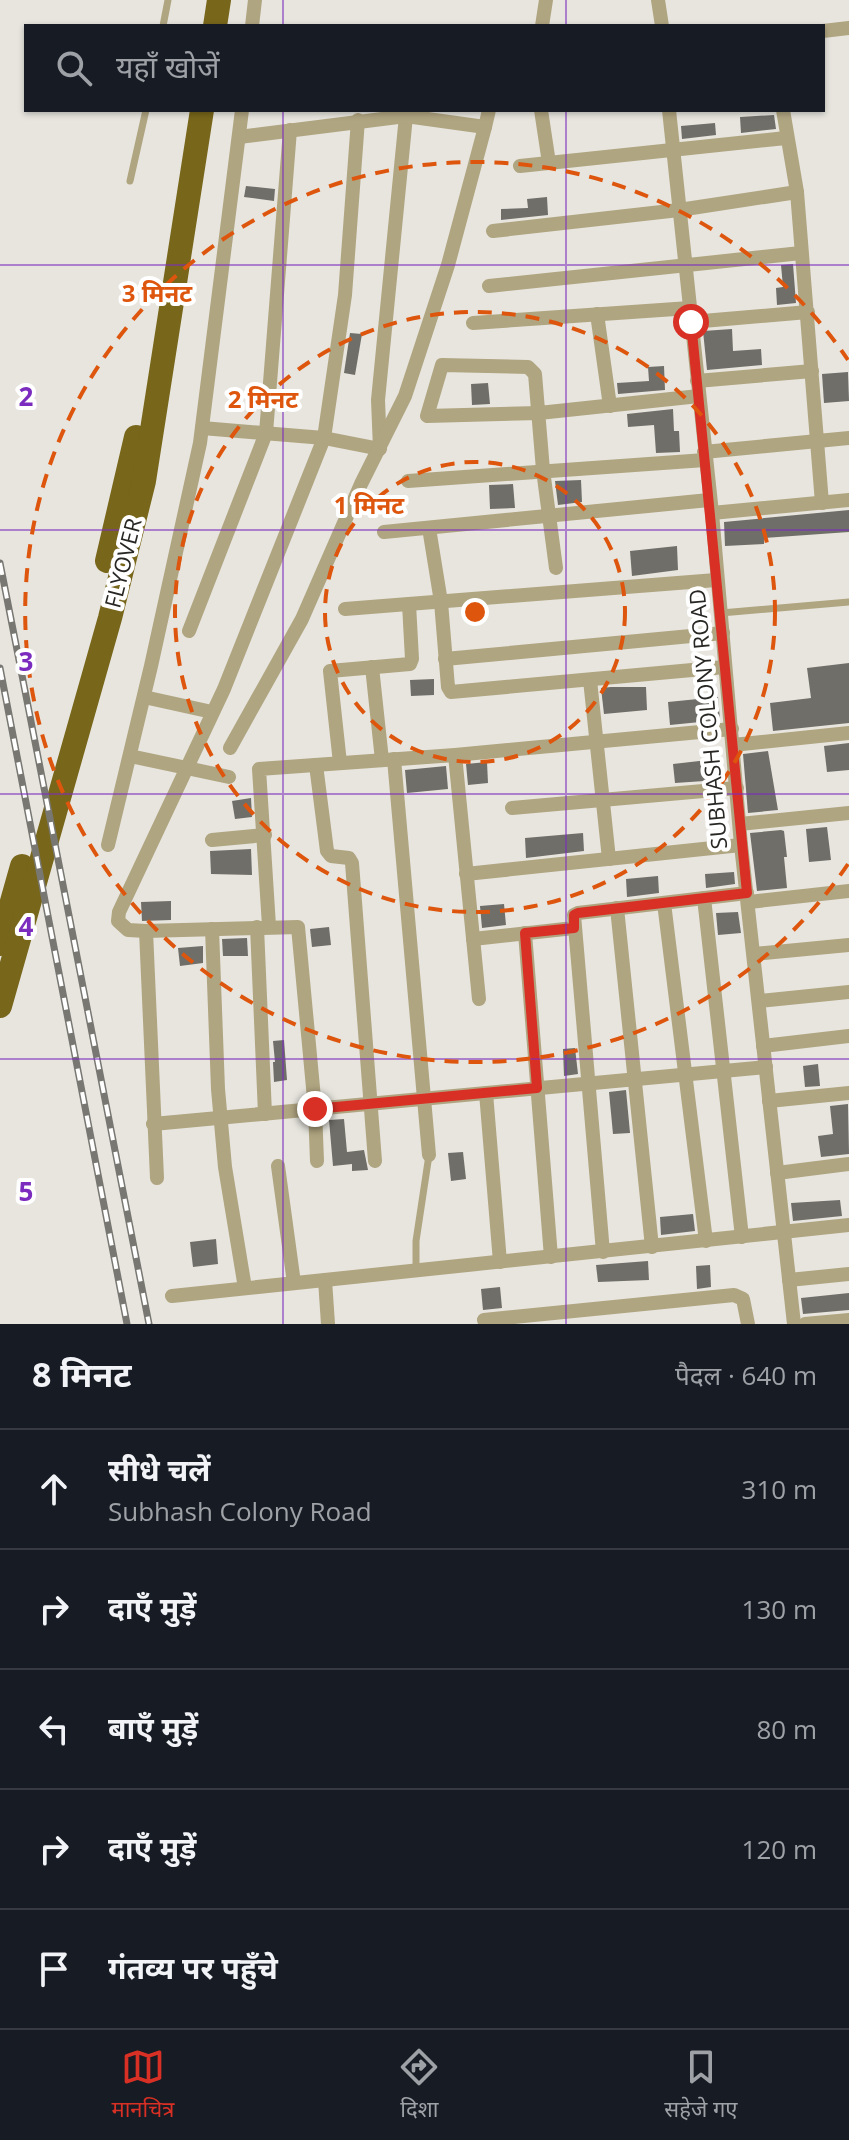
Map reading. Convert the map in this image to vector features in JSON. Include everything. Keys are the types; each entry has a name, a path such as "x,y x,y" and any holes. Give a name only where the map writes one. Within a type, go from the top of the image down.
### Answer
{"highway":[{"path":"203,24 207,0"},
{"path":"215,24 219,0"},
{"name":"FLYOVER","path":"0,944 98,598 142,411 191,112"},
{"name":"FLYOVER","path":"0,1006 110,618 144,481 202,112"}],"street":[{"path":"252,24 255,0"},
{"path":"542,24 546,0"},
{"path":"658,0 662,24"},
{"path":"825,31 849,28"},
{"path":"108,845 144,697 202,428 242,112"},
{"path":"230,748 302,619 361,484 405,396 448,265 489,112"},
{"path":"541,112 549,163"},
{"name":"SUBHASH COLONY ROAD","path":"669,112 723,633 741,845 794,1324"},
{"path":"783,112 797,192 822,503"},
{"path":"239,137 406,116 485,127"},
{"path":"380,449 378,400 406,116"},
{"path":"317,1161 299,929 296,926 263,926 146,931 128,930 118,921 119,912 212,712 324,438 345,295 358,120"},
{"path":"189,631 266,433 290,130"},
{"path":"520,166 786,138"},
{"path":"493,231 679,210 797,192"},
{"path":"489,286 801,253"},
{"path":"473,323 597,314 808,312"},
{"path":"597,314 610,406"},
{"path":"556,568 543,470 539,413 535,374 528,367 442,365 427,416 539,413 610,406 812,371"},
{"path":"202,428 324,438 380,449"},
{"path":"408,481 705,456 849,438"},
{"path":"384,532 551,516 849,500"},
{"path":"429,528 441,602 448,687 455,693 725,667"},
{"path":"345,609 716,580"},
{"path":"340,763 329,675 334,670 407,665 412,662 409,604"},
{"path":"445,659 723,633"},
{"path":"372,667 388,760 429,1155"},
{"path":"590,680 609,859"},
{"path":"144,697 212,712"},
{"path":"265,1114 265,835 259,769 455,755 732,729"},
{"path":"733,745 849,733"},
{"path":"455,755 479,999"},
{"path":"130,756 229,777"},
{"path":"316,765 327,851 331,856 349,858 352,863 368,1104 375,1161"},
{"path":"512,808 737,788"},
{"path":"740,824 849,813"},
{"path":"212,840 265,835"},
{"path":"466,874 741,845"},
{"path":"603,1252 575,914 704,898 849,891"},
{"path":"704,898 742,1237"},
{"path":"664,903 706,1241"},
{"path":"617,908 652,1247"},
{"path":"473,939 574,928"},
{"path":"212,929 225,1167 245,1288"},
{"path":"146,931 157,1178"},
{"path":"525,933 551,1257"},
{"path":"754,954 849,945"},
{"path":"759,1001 849,992"},
{"path":"763,1046 849,1036"},
{"path":"153,1124 766,1067"},
{"path":"486,1093 500,1262"},
{"path":"769,1101 849,1093"},
{"path":"777,1173 849,1164"},
{"path":"278,1166 294,1283"},
{"path":"172,1296 849,1225"},
{"path":"789,1280 849,1274"},
{"path":"325,1280 328,1324"},
{"path":"484,1320 739,1295 743,1299 748,1324"},
{"path":"634,1307 636,1324"},
{"path":"805,1324 849,1320"}],"lane":[{"path":"163,24 168,0"},
{"path":"130,181 146,112"},
{"path":"721,613 849,602"},
{"path":"416,1271 416,1241 429,1155"}],"building":[{"path":"774,115 776,129 741,133 740,117"},
{"path":"715,123 716,135 682,139 681,126"},
{"path":"246,186 275,189 274,201 244,197"},
{"path":"547,197 548,215 501,220 501,209 528,208 527,199"},
{"path":"793,264 796,303 777,305 776,288 783,287 781,265"},
{"path":"732,329 733,351 761,349 762,365 707,370 703,331"},
{"path":"350,333 362,334 355,375 344,373"},
{"path":"664,366 665,390 618,394 617,383 649,381 648,367"},
{"path":"848,372 849,401 824,403 822,374"},
{"path":"488,383 490,404 472,405 471,384"},
{"path":"673,409 674,431 679,431 680,452 656,453 654,425 628,427 627,414"},
{"path":"581,480 582,502 558,505 555,481"},
{"path":"513,484 515,508 490,509 489,485"},
{"path":"849,510 849,532 764,538 764,544 725,546 724,522"},
{"path":"677,546 678,570 632,576 630,551"},
{"path":"849,663 849,723 773,731 770,703 811,698 807,668"},
{"path":"434,679 434,695 411,696 410,680"},
{"path":"646,687 647,710 604,714 601,688"},
{"path":"718,697 720,720 670,725 668,702"},
{"path":"849,743 849,770 827,772 824,746"},
{"path":"768,751 778,810 748,813 743,754"},
{"path":"717,759 719,780 675,783 673,764"},
{"path":"487,762 488,783 468,785 466,764"},
{"path":"446,766 448,789 407,793 405,770"},
{"path":"251,798 252,817 235,819 232,801"},
{"path":"827,827 831,860 809,862 806,829"},
{"path":"784,831 787,857 784,857 787,888 757,891 750,833"},
{"path":"583,833 584,851 526,858 525,838"},
{"path":"251,849 252,875 211,874 210,851"},
{"path":"734,872 735,884 706,888 705,874"},
{"path":"658,876 659,893 627,897 626,879"},
{"path":"171,901 171,920 142,921 141,902"},
{"path":"504,904 506,925 482,928 480,906"},
{"path":"738,912 741,933 718,935 716,913"},
{"path":"329,927 331,945 312,947 310,929"},
{"path":"247,938 248,956 223,956 222,939"},
{"path":"203,946 203,963 180,966 178,948"},
{"path":"284,1040 287,1080 274,1082 273,1041"},
{"path":"575,1048 578,1074 564,1076 563,1049"},
{"path":"818,1064 820,1086 805,1087 803,1066"},
{"path":"626,1090 630,1133 613,1134 609,1092"},
{"path":"848,1104 849,1154 821,1157 818,1136 833,1134 830,1106"},
{"path":"344,1119 347,1152 364,1150 368,1170 352,1171 352,1164 333,1166 329,1120"},
{"path":"463,1152 466,1179 451,1181 448,1153"},
{"path":"840,1200 842,1216 793,1221 791,1203"},
{"path":"693,1214 695,1231 661,1235 660,1217"},
{"path":"216,1239 218,1264 193,1267 190,1242"},
{"path":"648,1261 649,1280 598,1282 596,1265"},
{"path":"710,1265 711,1287 697,1289 696,1266"},
{"path":"500,1287 502,1308 483,1310 481,1289"},
{"path":"849,1293 849,1310 803,1314 801,1298"}],"railway":[{"path":"0,563 149,1324"},
{"path":"0,668 127,1324"}],"route":[{"path":"315,1109 537,1088 525,933 574,928 573,918 578,913 747,893 691,322"}]}
